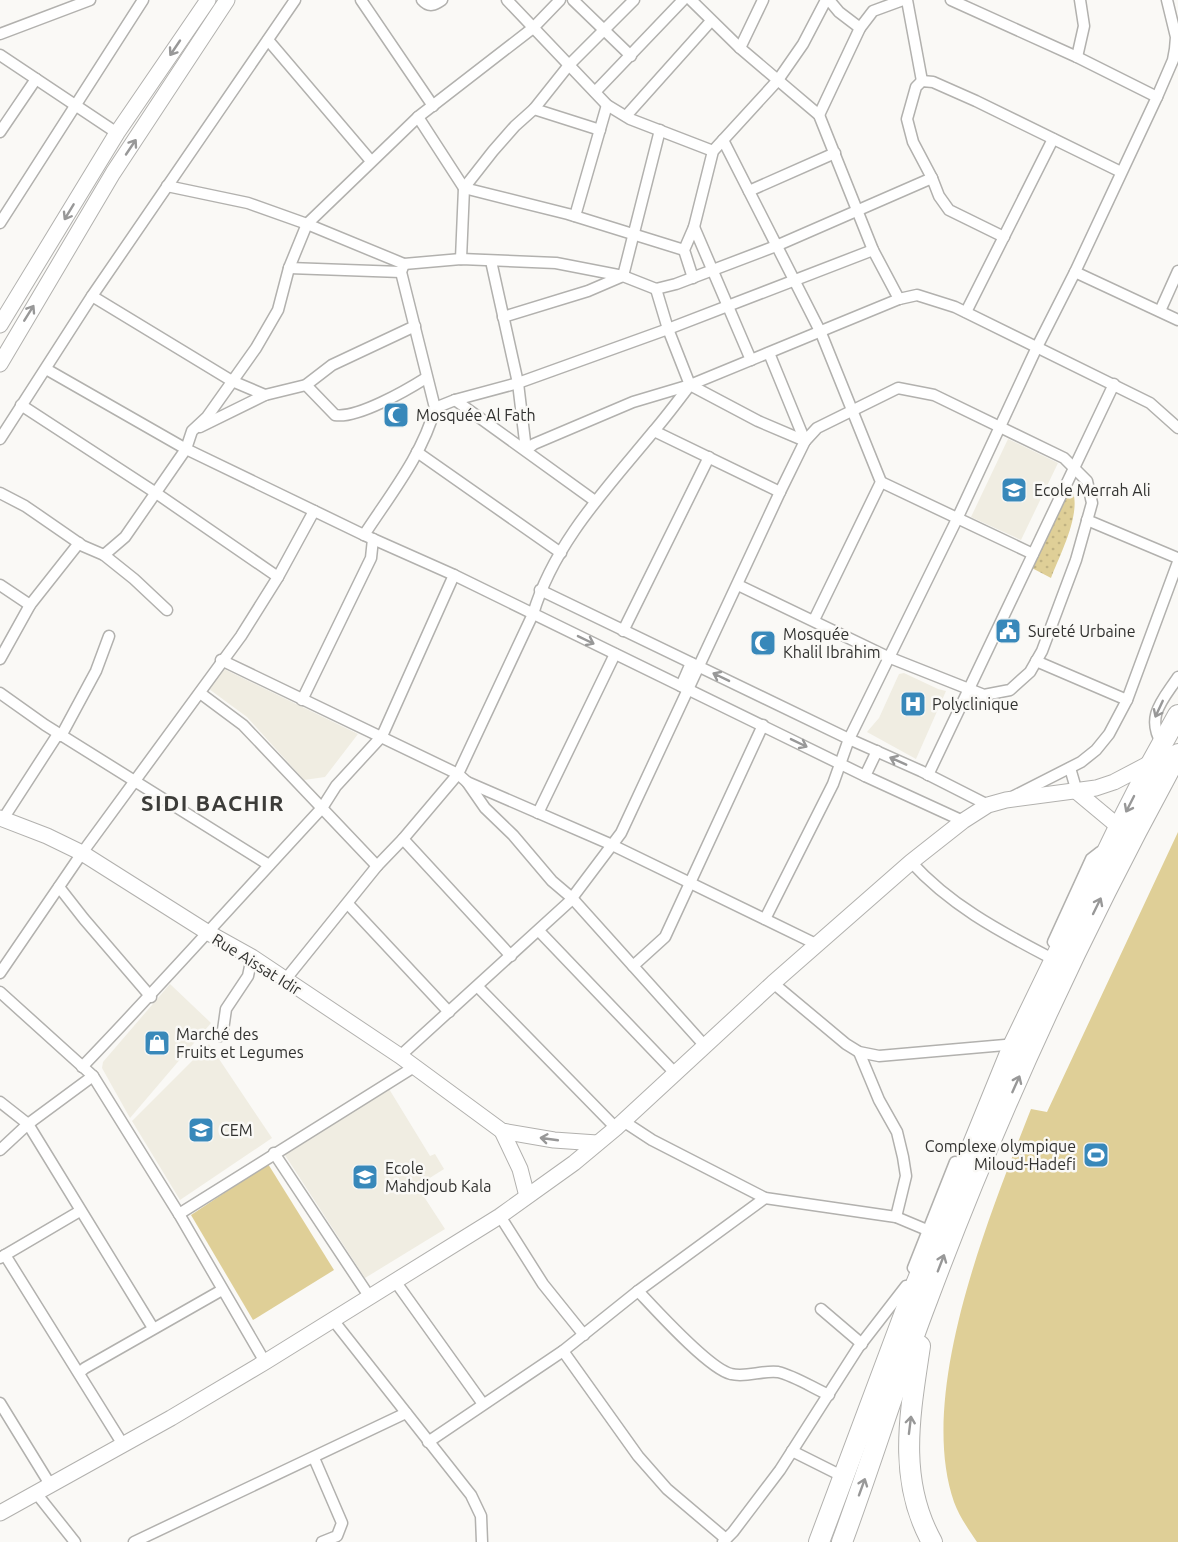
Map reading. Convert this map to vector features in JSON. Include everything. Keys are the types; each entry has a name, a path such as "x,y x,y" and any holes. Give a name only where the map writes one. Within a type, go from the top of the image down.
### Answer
{"highway":[{"path":"842,1542 927,1300 983,1157 1170,749 1178,715"},
{"path":"819,1542 910,1299 976,1132 1023,1024 1152,762 1170,749"},
{"path":"927,1300 908,1441 914,1498 932,1542"}],"street":[{"path":"0,34 90,0"},
{"path":"0,223 143,0"},
{"path":"0,325 4,307 117,132 208,0"},
{"path":"0,364 113,173 227,0"},
{"path":"0,439 92,296 295,0"},
{"path":"361,0 433,106"},
{"path":"422,0 435,5 442,0"},
{"path":"507,0 607,105 626,116 712,151"},
{"path":"104,555 125,537 186,449 192,431 207,417 256,348 278,310 289,268 307,224 418,117 533,28 560,0"},
{"path":"573,0 631,57"},
{"path":"464,188 515,126 534,109 569,65 634,0"},
{"path":"595,92 631,57 683,0"},
{"path":"690,0 740,48 819,115 873,250 899,299"},
{"path":"740,48 763,0"},
{"path":"693,278 684,250 694,227 712,151 778,80 803,44 828,0 860,28"},
{"path":"819,115 872,5 905,0 922,81"},
{"path":"951,0 1077,57 1157,97"},
{"path":"1077,57 1084,26 1080,0"},
{"path":"765,919 833,784 849,739 957,519 1157,97 1173,74 1176,37 1167,0"},
{"path":"626,116 711,21"},
{"path":"268,40 371,161"},
{"path":"0,55 117,132"},
{"path":"0,132 36,79"},
{"path":"922,81 933,82 949,89 1121,172"},
{"path":"922,81 916,87 908,119 913,142 939,196 949,210 1004,237"},
{"path":"575,216 607,105"},
{"path":"534,109 600,130"},
{"path":"418,117 464,188 461,259"},
{"path":"622,276 660,130"},
{"path":"966,312 1053,139"},
{"path":"723,140 821,333 881,482 1033,554"},
{"path":"748,191 835,153"},
{"path":"289,268 403,268 461,259 556,263 622,276 656,290 776,246 932,178"},
{"path":"167,186 248,203 307,224 403,268"},
{"path":"464,188 575,216 684,250"},
{"path":"694,227 751,360"},
{"path":"435,408 455,400 518,383 668,329 873,250"},
{"path":"491,261 518,383 526,450"},
{"path":"302,700 371,558 368,537 430,429 435,408 426,378 403,268"},
{"path":"1160,311 1178,271"},
{"path":"1075,272 1178,320"},
{"path":"503,317 588,291 622,276"},
{"path":"656,290 668,329 690,385 744,414 805,441"},
{"path":"526,450 534,444 633,402 690,385 899,299 917,295 955,307 1114,384 1150,403 1178,428"},
{"path":"92,296 232,381 265,396"},
{"path":"192,431 265,396 306,385 332,364 415,326"},
{"path":"769,353 805,441"},
{"path":"46,369 186,449 314,512 454,575 865,776 963,821"},
{"path":"306,385 335,414 342,416 356,414 405,391 426,378"},
{"path":"928,775 1114,384"},
{"path":"285,980 377,866 403,840 458,774 533,614 540,590 561,553 595,501 690,385"},
{"path":"400,1056 478,987 572,898 621,833 695,665 738,585 805,441 817,428 898,388 934,395 1064,458 1087,481 1091,493 1092,503 1076,560 1042,651 1030,672 1010,690 984,695 888,657 738,585"},
{"path":"455,400 595,501"},
{"path":"21,405 156,493 278,577"},
{"path":"654,431 780,492"},
{"path":"417,452 561,553"},
{"path":"623,631 709,457"},
{"path":"814,620 881,482"},
{"path":"0,493 25,506 92,551 104,555 167,610"},
{"path":"0,973 82,853 200,693 221,660 241,636 278,577 314,512"},
{"path":"1006,800 1070,768 1096,750 1109,734 1127,700 1177,560 1087,520"},
{"path":"0,659 3,646 30,605 79,543"},
{"path":"82,1067 151,997 207,932 322,808 336,786 382,736 454,575"},
{"path":"0,585 30,605"},
{"path":"540,590 988,805"},
{"path":"2,819 60,735 96,671 109,636"},
{"path":"538,813 615,654"},
{"path":"221,660 458,774 467,782 485,808 513,835 552,881 572,898 705,1046"},
{"path":"1036,662 1127,700"},
{"path":"1170,749 1155,733 1154,722 1156,712 1178,677"},
{"path":"0,693 60,735 269,866"},
{"path":"200,693 243,725 377,866"},
{"path":"633,966 665,937 763,725"},
{"path":"865,776 877,751"},
{"path":"0,1513 51,1486 122,1443 171,1418 265,1362 500,1216 574,1163 773,983 911,862 963,821 988,805 1039,794 1077,792 1114,782 1152,762"},
{"path":"1070,768 1077,792 1119,827"},
{"path":"467,782 612,845 818,945"},
{"name":"Rue Aissat Idir","path":"2,819 47,836 82,853 207,932 252,957 400,1056 502,1131"},
{"path":"403,840 511,956"},
{"path":"809,1542 927,1230 1005,1045 1091,859 1100,852 1107,853"},
{"path":"911,862 929,882 960,905 997,929 1047,956"},
{"path":"59,887 151,997"},
{"path":"348,904 449,1012"},
{"path":"539,930 674,1072"},
{"path":"220,1036 226,1009 248,976 252,957"},
{"path":"773,983 846,1044 859,1052 879,1056 1005,1045"},
{"path":"478,987 619,1124 765,1198 896,1217 927,1230"},
{"path":"0,992 93,1076 179,1214 265,1362"},
{"path":"859,1052 875,1090 897,1132 903,1156 906,1176 896,1217"},
{"path":"179,1214 414,1067"},
{"path":"0,1150 28,1124 93,1076"},
{"path":"0,1102 28,1124 153,1328"},
{"path":"502,1131 554,1140 597,1143"},
{"path":"502,1131 520,1169 526,1196"},
{"path":"274,1153 369,1296"},
{"path":"429,1442 563,1351 638,1291 765,1198"},
{"path":"80,1211 3,1256 122,1443"},
{"path":"500,1216 543,1284 584,1335"},
{"path":"395,1281 483,1404"},
{"path":"563,1351 638,1456 724,1541 773,1479 862,1344 906,1286"},
{"path":"79,1373 222,1290"},
{"path":"638,1291 690,1344 723,1371 740,1375 752,1372 776,1372 829,1395"},
{"path":"821,1309 862,1344"},
{"path":"333,1320 471,1495 481,1516 482,1542"},
{"path":"0,1405 51,1486"},
{"path":"134,1542 406,1413"},
{"path":"792,1451 836,1473"},
{"path":"314,1458 342,1523 337,1536 322,1542"},
{"path":"36,1493 75,1542"}],"shaded area":[{"name":"Ecole Merrah Ali","path":"1008,439 1058,463 1021,540 971,517"},
{"path":"1069,484 1075,505 1073,517 1051,578 1030,567"},
{"path":"215,668 224,669 358,734 325,777 304,780 247,717 209,689 205,683"},
{"name":"Polyclinique","path":"904,673 946,691 916,759 867,732 879,718 899,674"},
{"name":"Complexe olympique Miloud-Hadefi","path":"1178,832 1178,1542 977,1542 961,1518 954,1502 945,1458 944,1409 951,1357 963,1304 996,1199 1031,1109 1047,1112"},
{"name":"Marché des Fruits et Legumes","path":"170,984 211,1023 130,1118 102,1068 103,1062"},
{"name":"CEM","path":"209,1044 272,1138 180,1200 132,1121"},
{"name":"Ecole Mahdjoub Kala","path":"386,1084 430,1156 435,1154 444,1169 417,1186 445,1229 365,1278 281,1149"},
{"path":"268,1164 334,1270 253,1320 191,1215"}],"place":[{"name":"Mosquée Al Fath","path":"396,415"},
{"name":"Ecole Merrah Ali","path":"1014,490"},
{"name":"Sureté Urbaine","path":"1008,631"},
{"name":"Mosquée Khalil Ibrahim","path":"763,643"},
{"name":"Polyclinique","path":"913,704"},
{"name":"Marché des Fruits et Legumes","path":"157,1043"},
{"name":"CEM","path":"201,1130"},
{"name":"Complexe olympique Miloud-Hadefi","path":"1096,1155"},
{"name":"Ecole Mahdjoub Kala","path":"365,1177"}],"district":[{"name":"SIDI BACHIR","path":"213,803"}]}
